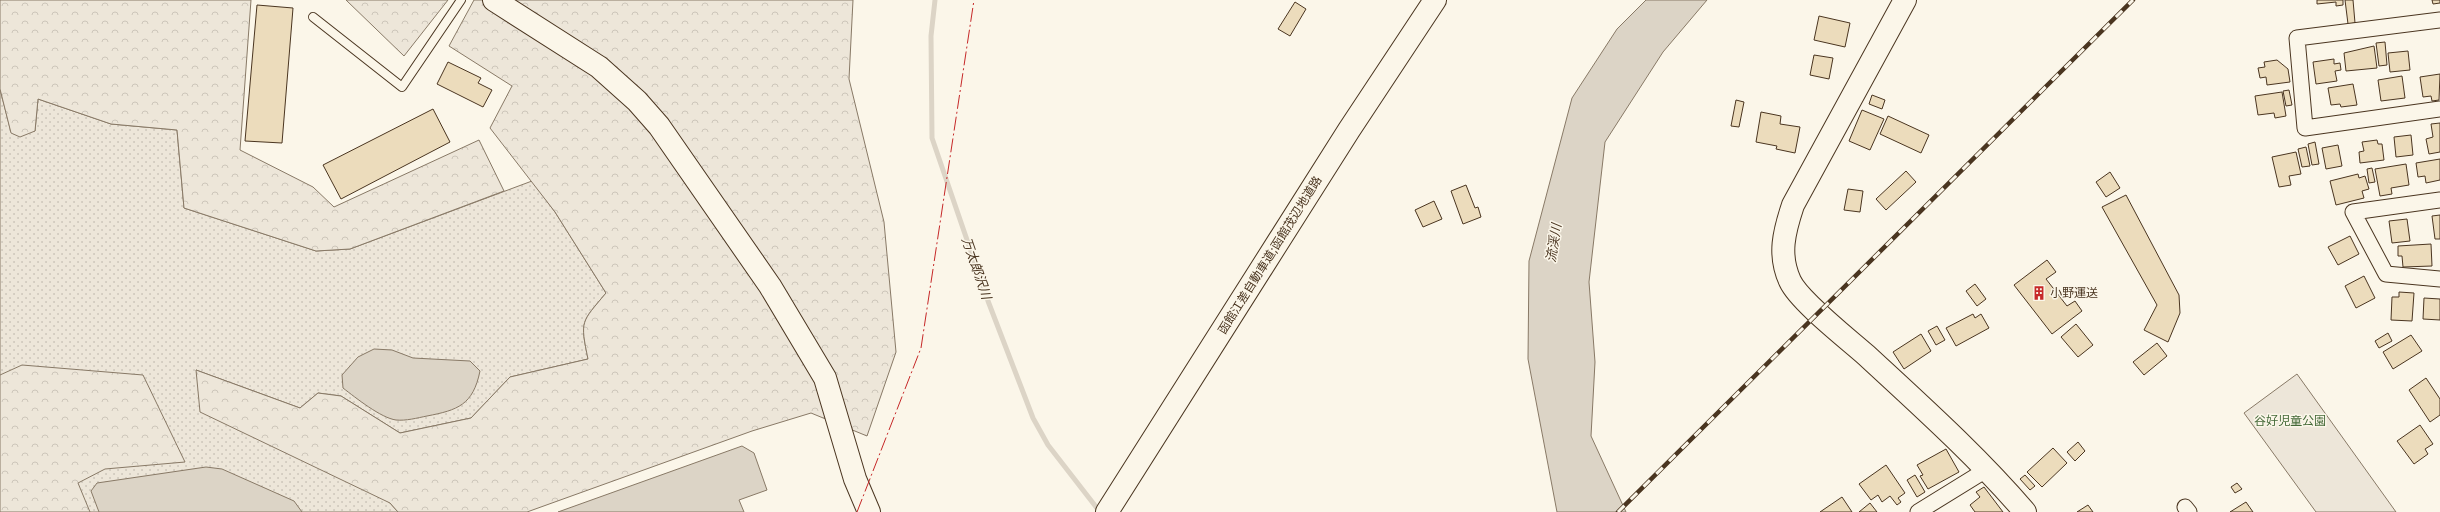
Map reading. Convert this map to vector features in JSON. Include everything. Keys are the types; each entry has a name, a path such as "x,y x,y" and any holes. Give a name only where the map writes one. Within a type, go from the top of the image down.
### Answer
{"main road":[{"path":"494,0 599,67 637,101 659,126 770,286 825,378 855,479 869,512"},
{"name":"函館江差自動車道;函館茂辺地道路","path":"1108,512 1349,130 1435,0"},
{"path":"1905,0 1793,206 1783,236 1782,253 1791,283 1801,295 1986,470 2025,512"}],"street":[{"path":"2440,20 2297,38 2304,128 2440,109"},
{"path":"2440,200 2354,212 2386,274 2440,279"},
{"path":"1918,512 1986,470"}],"lane":[{"path":"313,17 402,87 462,0"}],"green space":[{"path":"0,0 251,0 240,150 313,187 334,207 479,140 504,191 350,249 316,251 184,208 177,130 111,124 38,99 35,131 20,137 11,133 0,89"},
{"path":"346,0 448,0 404,56"},
{"path":"474,0 853,0 849,79 884,222 896,352 867,436 811,413 752,431 527,512 398,512 390,503 200,412 196,370 300,408 318,393 341,396 400,433 471,418 510,377 588,359 584,336 585,323 587,317 606,293 555,212 490,128 512,86 449,46"},
{"path":"0,89 11,132 35,131 38,99 111,124 177,130 184,208 316,251 350,249 532,181 555,212 606,293 587,317 585,323 584,336 588,359 510,377 471,418 400,433 341,396 318,393 300,408 196,370 390,503 398,512 0,512"},
{"path":"22,365 143,375 185,462 105,469 78,483 90,512 0,512 0,375"},
{"name":"谷好児童公園","path":"2297,374 2396,512 2316,512 2244,413"}],"water":[{"name":"流渓川","path":"1646,0 1707,0 1663,52 1605,142 1589,282 1595,362 1591,436 1626,512 1557,512 1528,359 1529,261 1572,98 1617,29"},
{"path":"374,349 392,350 413,358 470,361 480,371 473,392 468,399 456,408 438,414 412,419 396,420 383,416 343,388 342,375 358,357"},
{"path":"742,446 754,453 767,490 739,500 744,512 558,512"},
{"path":"206,467 222,469 294,501 302,512 99,512 91,491 97,483"}],"building":[{"path":"2317,0 2343,0 2343,5 2336,6 2336,2 2317,4"},
{"path":"2345,0 2353,0 2355,23 2348,24"},
{"path":"2432,0 2440,0 2440,3 2433,4"},
{"path":"1295,2 1306,9 1290,36 1278,29"},
{"path":"257,5 293,8 282,143 245,141"},
{"path":"1819,16 1850,23 1845,47 1814,40"},
{"path":"2385,42 2387,65 2379,66 2376,43"},
{"path":"2374,46 2377,68 2346,71 2344,53"},
{"path":"2408,51 2410,70 2390,72 2388,53"},
{"path":"1814,55 1833,58 1829,79 1810,75"},
{"path":"2334,59 2334,64 2340,63 2341,70 2335,71 2337,81 2316,84 2313,62"},
{"path":"2277,60 2288,69 2290,82 2267,85 2266,77 2260,78 2258,68 2265,67 2264,62"},
{"path":"448,62 481,78 478,83 492,90 483,107 437,84"},
{"path":"2440,74 2439,100 2432,101 2431,96 2423,97 2420,77"},
{"path":"2402,76 2405,98 2381,101 2378,80"},
{"path":"2353,84 2357,105 2341,107 2340,104 2331,105 2328,88"},
{"path":"2289,90 2292,105 2286,106 2283,91"},
{"path":"2282,92 2286,116 2275,118 2274,113 2258,115 2255,96"},
{"path":"1872,95 1885,100 1882,109 1869,104"},
{"path":"1736,100 1744,102 1739,127 1731,126"},
{"path":"433,109 450,142 341,199 323,165"},
{"path":"1862,110 1884,119 1870,150 1849,141"},
{"path":"1761,112 1781,116 1780,124 1800,127 1795,153 1776,149 1777,146 1756,142"},
{"path":"1888,116 1929,135 1921,153 1880,134"},
{"path":"2440,123 2440,152 2429,154 2426,139 2433,137 2431,124"},
{"path":"2411,135 2413,155 2396,157 2394,137"},
{"path":"2377,140 2378,144 2382,144 2384,160 2360,163 2359,152 2364,151 2362,142"},
{"path":"2315,142 2319,164 2312,165 2308,144"},
{"path":"2338,145 2342,166 2326,169 2322,148"},
{"path":"2306,147 2310,166 2302,167 2298,149"},
{"path":"2296,152 2301,174 2289,176 2291,185 2279,187 2272,157"},
{"path":"2440,159 2440,180 2426,183 2425,176 2418,177 2416,163"},
{"path":"2406,164 2409,185 2391,188 2392,194 2380,196 2375,169"},
{"path":"2372,168 2375,182 2369,183 2367,169"},
{"path":"1906,171 1916,182 1886,210 1876,199"},
{"path":"2110,172 2120,188 2106,197 2096,182"},
{"path":"2358,174 2359,178 2365,176 2369,189 2362,191 2364,198 2336,205 2330,181"},
{"path":"1466,185 1475,208 1478,207 1481,217 1463,224 1451,191"},
{"path":"1848,189 1863,191 1860,212 1844,210"},
{"path":"2126,195 2179,295 2180,313 2168,342 2144,330 2157,305 2102,207"},
{"path":"1434,201 1442,219 1423,227 1415,210"},
{"path":"2440,215 2440,239 2435,239 2432,216"},
{"path":"2407,219 2410,241 2392,243 2389,221"},
{"path":"2350,236 2359,254 2338,265 2328,247"},
{"path":"2431,244 2432,266 2403,267 2402,256 2398,256 2398,246"},
{"name":"小野運送","path":"2047,260 2056,272 2046,279 2067,306 2075,301 2082,311 2052,334 2014,285"},
{"path":"2364,276 2375,298 2356,308 2345,286"},
{"path":"1975,284 1986,299 1977,306 1966,291"},
{"path":"2399,292 2414,293 2412,321 2391,320 2392,297 2399,297"},
{"path":"2424,298 2440,299 2440,320 2423,319"},
{"path":"1973,314 1975,318 1981,314 1989,328 1956,346 1946,328"},
{"path":"2076,324 2093,345 2078,357 2061,337"},
{"path":"1937,326 1945,340 1936,345 1928,331"},
{"path":"2388,333 2392,341 2379,348 2375,341"},
{"path":"1921,334 1931,351 1904,369 1893,352"},
{"path":"2411,335 2422,351 2393,369 2383,352"},
{"path":"2157,343 2167,356 2144,375 2133,362"},
{"path":"2426,378 2440,399 2440,415 2430,422 2409,390"},
{"path":"2420,425 2433,444 2425,449 2428,454 2414,464 2397,441"},
{"path":"2078,442 2085,451 2075,461 2067,452"},
{"path":"2053,448 2067,463 2042,487 2027,472"},
{"path":"1946,449 1959,472 1928,489 1920,476 1923,475 1917,465"},
{"path":"1886,465 1905,493 1898,498 1901,502 1897,505 1890,496 1882,502 1878,495 1871,500 1859,484"},
{"path":"1915,475 1925,492 1917,497 1907,480"},
{"path":"2025,475 2035,486 2030,490 2020,479"},
{"path":"2237,483 2242,489 2235,493 2231,487"},
{"path":"1984,487 2003,512 1975,512 1970,505 1980,497 1976,492"},
{"path":"1842,497 1852,512 1820,512"},
{"path":"2246,502 2253,512 2230,512"},
{"path":"1870,503 1877,512 1859,512"},
{"path":"2088,505 2093,512 2077,512"}],"waterway":[{"name":"万太郎沢川","path":"935,0 931,36 932,138 988,301 1033,418 1048,445 1100,512"}],"railway":[{"path":"1618,512 2133,0"}],"power":[{"path":"857,512 921,348 974,0"}],"place":[{"name":"小野運送","path":"2039,293"}]}
